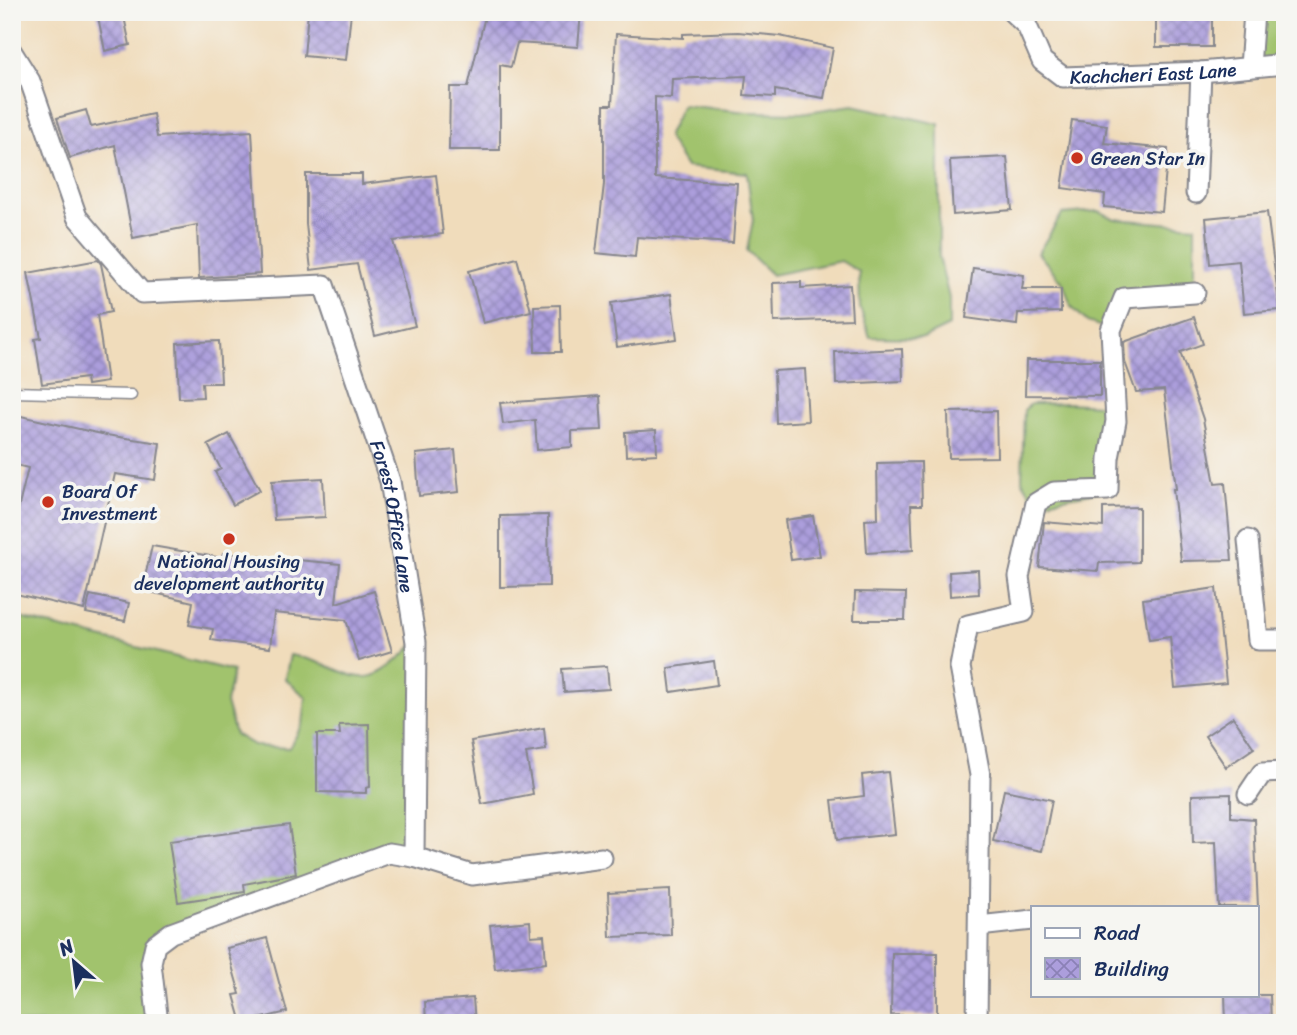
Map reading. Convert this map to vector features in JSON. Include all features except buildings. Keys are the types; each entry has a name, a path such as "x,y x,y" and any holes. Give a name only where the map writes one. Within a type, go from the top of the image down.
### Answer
{"street":[{"name":"Kachcheri East Lane","path":"1012,12 1027,26 1042,61 1063,77 1201,72 1285,64"},
{"path":"1250,66 1254,12"},
{"name":"Forest Office Lane","path":"12,52 30,81 76,217 142,293 324,285 390,481 416,642 414,857"},
{"path":"1196,193 1201,72"},
{"path":"977,1023 979,775 960,667 968,625 1024,612 1019,577 1036,503 1055,492 1108,489 1109,457 1116,421 1111,330 1124,298 1195,293"},
{"path":"1248,540 1258,640 1285,640"},
{"path":"1248,794 1262,774 1285,772"},
{"path":"158,1023 151,963 155,945 171,933 389,853 414,857 472,875 602,858"},
{"path":"979,926 1031,920"}],"lane":[{"path":"12,393 131,395"}],"green space":[{"path":"1254,12 1285,12 1285,64 1250,67"},
{"path":"682,105 747,112 801,113 853,105 939,124 939,257 949,298 949,326 924,338 870,337 860,308 859,272 841,261 772,275 747,251 753,220 747,173 686,167 667,137"},
{"path":"1099,211 1115,219 1195,226 1195,293 1124,298 1111,330 1087,322 1071,306 1063,283 1038,253 1062,214"},
{"path":"1031,404 1115,406 1108,490 1036,503 1022,480 1024,410"},
{"path":"12,616 233,671 226,703 235,734 255,746 289,748 303,724 306,697 285,679 290,655 355,676 368,677 397,661 416,642 414,857 389,853 155,945 158,1023 12,1023"}],"place":[{"name":"Green Star In","path":"1077,158"},
{"name":"Board Of Investment","path":"48,502"},
{"name":"National Housing development authority","path":"229,539"}]}
